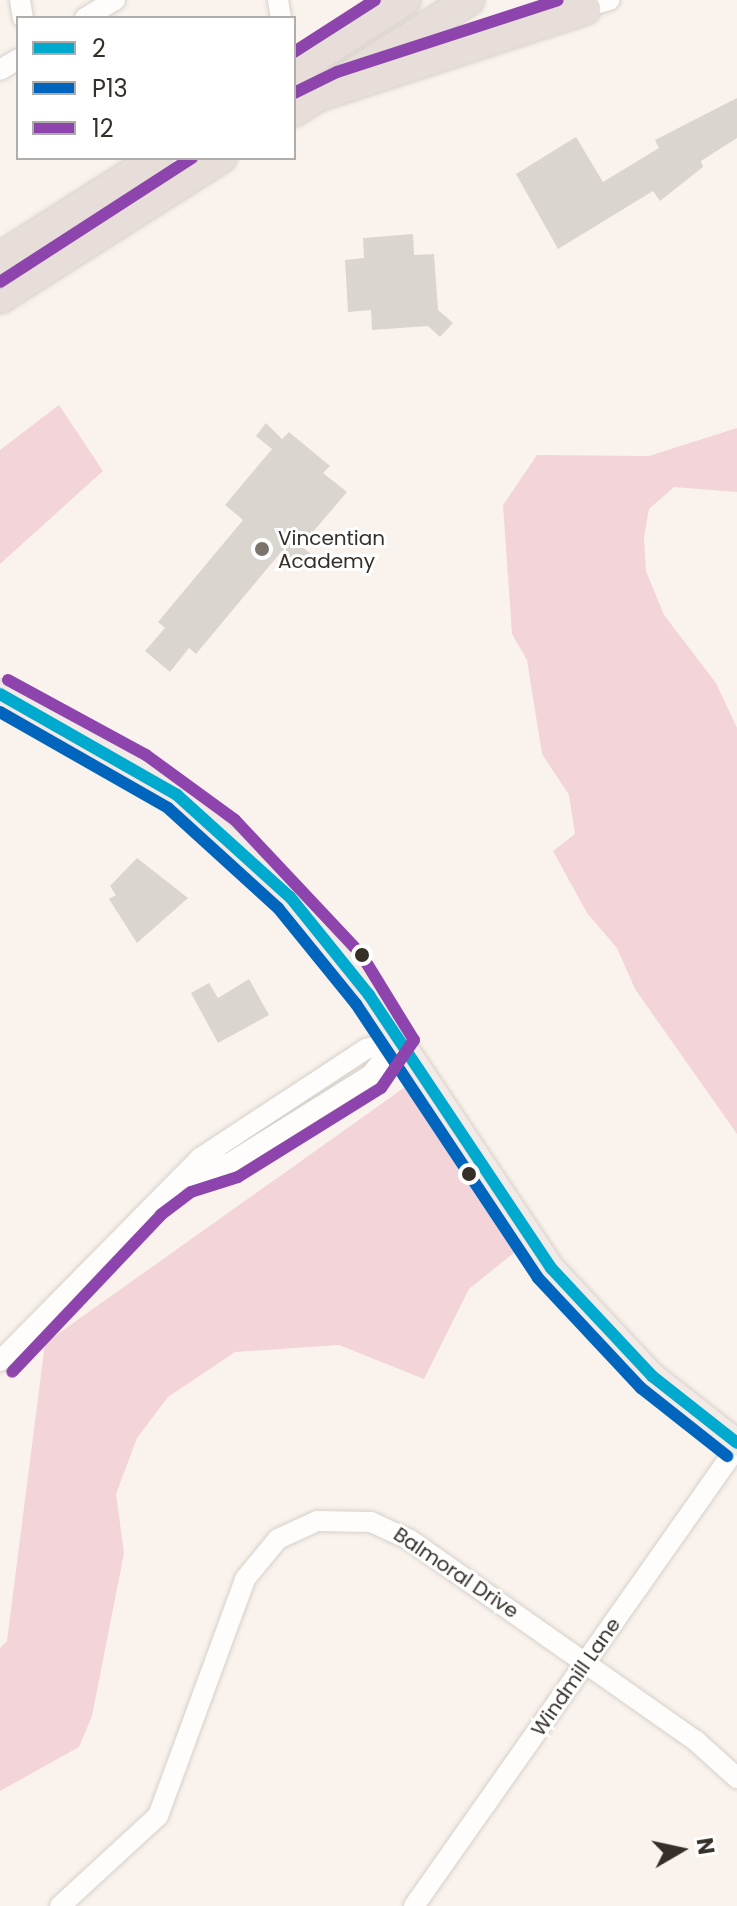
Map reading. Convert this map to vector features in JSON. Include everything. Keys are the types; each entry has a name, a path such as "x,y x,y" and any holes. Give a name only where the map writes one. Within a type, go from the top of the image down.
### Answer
{"highway":[{"path":"296,70 405,0"},
{"path":"306,104 469,0"},
{"path":"306,104 597,5"},
{"path":"0,258 154,160"},
{"path":"6,295 218,160"},
{"path":"0,242 58,221"}],"main road":[{"path":"0,694 138,769 224,832 330,943 577,1299 673,1395 737,1445"}],"street":[{"path":"88,16 115,0"},
{"path":"551,0 597,5"},
{"path":"0,1361 136,1215 184,1178 200,1158 366,1049 398,1040"},
{"name":"Windmill Lane","path":"414,1906 737,1445"},
{"name":"Balmoral Drive","path":"60,1906 141,1836 170,1798 245,1579 290,1530 344,1518 397,1532 587,1663 737,1778"}],"shaded area":[{"path":"59,405 103,471 0,564 0,450"},
{"path":"737,428 737,492 674,487 649,509 644,537 646,571 664,615 716,683 737,728 737,1134 635,989 617,948 587,913 553,851 575,834 569,795 542,754 527,660 512,634 503,505 537,455 649,456"},
{"path":"422,1075 531,1239 469,1289 424,1379 339,1345 235,1352 168,1397 137,1438 116,1494 124,1553 92,1716 79,1747 0,1791 0,1648 7,1641 45,1343"}],"building":[{"path":"737,98 737,138 701,161 703,167 660,201 653,191 558,249 516,174 576,137 603,182 659,148 655,140"},
{"path":"413,234 414,255 434,254 438,310 453,323 440,337 428,326 372,330 371,310 348,312 345,260 364,258 363,238"},
{"name":"Vincentian Academy","path":"266,423 282,439 289,432 330,466 323,473 347,492 301,546 311,554 300,568 281,552 196,654 189,648 170,672 145,651 165,628 158,622 243,520 225,505 272,449 256,436"},
{"path":"137,858 188,898 137,943 109,899 116,895 110,886"},
{"path":"249,979 269,1015 218,1043 191,993 209,983 218,998"}],"transit line":[{"name":"12","path":"296,51 375,0"},
{"name":"12","path":"296,92 337,72 558,0"},
{"name":"12","path":"0,282 189,160"},
{"name":"12","path":"8,680 146,755 235,820 361,954 414,1040 381,1088 238,1177 191,1192 161,1215 12,1372"},
{"name":"2","path":"0,694 177,795 290,897 369,995 551,1268 652,1376 737,1443"},
{"name":"P13","path":"0,712 168,808 278,908 356,1004 538,1278 641,1388 727,1456"}],"place":[{"name":"Vincentian Academy","path":"262,549"}]}
